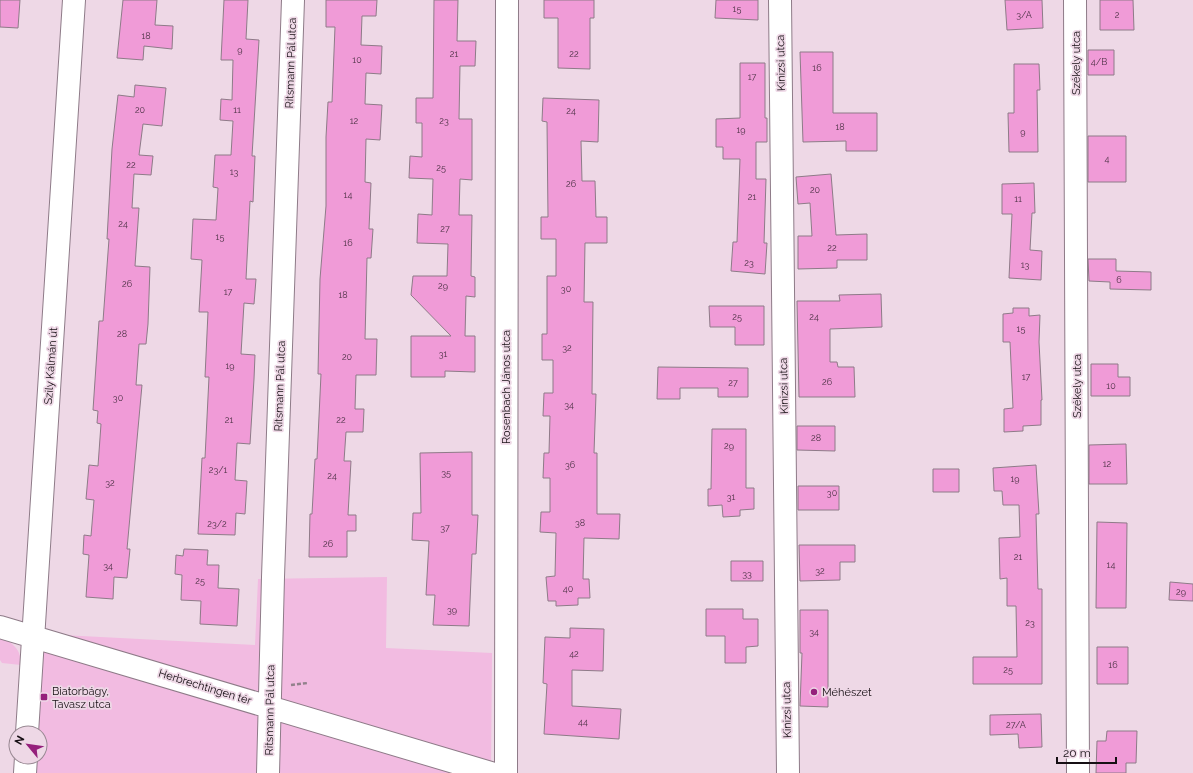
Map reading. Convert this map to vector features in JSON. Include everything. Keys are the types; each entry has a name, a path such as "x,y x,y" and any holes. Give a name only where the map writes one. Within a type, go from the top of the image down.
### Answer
{"street":[{"name":"Szily Kálmán út","path":"27,725 74,0"},
{"name":"Ritsmann Pál utca","path":"268,773 293,0"},
{"name":"Rosenbach János utca","path":"506,0 506,773"},
{"name":"Kinizsi utca","path":"780,0 788,773"},
{"name":"Székely utca","path":"1075,0 1078,773"},
{"name":"Herbrechtingen tér","path":"0,627 33,635 491,773"}],"shaded area":[{"path":"387,577 386,648 492,653 491,773 31,773 32,765 48,765 48,725 35,725 43,634 255,645 258,579"},
{"path":"0,636 18,650 21,665 2,663 0,660"}],"building":[{"path":"0,0 20,0 18,28 0,27"},
{"path":"123,0 157,0 155,25 173,26 172,49 144,46 143,60 117,58"},
{"path":"224,0 248,0 246,39 259,40 252,156 255,156 253,202 250,201 246,279 256,279 254,304 244,303 241,354 255,355 254,379 250,444 237,443 235,480 247,481 245,514 236,513 235,535 198,534 202,458 205,458 209,377 205,377 208,312 199,312 202,260 191,259 193,219 216,220 218,188 213,187 215,155 231,155 233,121 220,120 221,99 232,100 233,60 221,60"},
{"path":"326,0 377,0 376,16 362,16 361,45 382,46 381,74 366,73 365,104 382,105 380,140 366,139 365,182 371,183 369,229 373,229 371,258 367,258 365,339 377,339 376,375 356,375 355,409 364,409 363,432 346,432 344,461 351,461 348,515 356,515 356,531 347,531 347,557 309,557 310,514 312,514 315,459 317,459 321,374 318,374 320,279 326,206 326,137 328,102 332,102 335,27 326,27"},
{"path":"434,0 458,0 457,41 476,41 475,66 460,66 459,119 472,119 472,180 460,179 459,215 472,215 471,276 475,277 475,297 466,296 465,336 475,336 475,372 445,371 445,377 411,377 411,336 451,336 411,295 413,276 447,276 448,244 417,243 418,214 432,215 433,179 409,178 410,156 422,157 422,123 416,123 416,98 433,98"},
{"path":"544,0 594,0 594,18 590,18 590,69 558,68 558,18 544,18"},
{"path":"716,0 758,0 758,20 715,18"},
{"path":"1005,0 1042,0 1043,28 1007,30"},
{"path":"1100,0 1133,0 1134,30 1100,30"},
{"path":"1088,50 1114,50 1114,75 1088,75"},
{"path":"800,52 833,52 833,113 877,113 877,151 846,151 846,141 803,142"},
{"path":"740,63 765,63 765,118 767,118 767,142 756,142 756,179 766,179 764,243 767,243 765,274 731,271 733,242 737,242 740,159 723,159 723,147 716,147 716,119 740,118"},
{"path":"1014,64 1039,64 1040,90 1037,90 1038,152 1009,152 1008,113 1014,113"},
{"path":"135,85 166,88 162,126 143,124 139,155 153,156 151,175 134,174 132,208 139,208 135,266 150,267 148,324 146,344 139,344 136,385 142,385 127,549 130,549 127,578 114,577 113,599 86,597 89,555 83,554 84,535 91,536 94,500 86,499 89,465 98,466 101,424 97,423 98,411 93,410 99,321 103,321 109,239 107,239 112,149 118,95 134,97"},
{"path":"543,98 599,100 598,142 581,141 582,181 595,181 596,217 607,217 607,243 585,243 584,302 593,302 592,394 596,394 594,453 597,453 597,514 620,514 619,539 584,538 583,579 589,579 590,598 578,598 578,605 556,606 556,601 548,601 546,577 555,576 556,533 540,532 541,512 550,512 550,478 543,478 544,453 549,453 550,416 543,416 544,393 553,393 553,360 542,360 542,334 547,334 547,276 556,276 556,239 541,239 541,217 548,217 547,122 542,121"},
{"path":"1088,136 1126,136 1126,182 1088,182"},
{"path":"831,174 836,235 867,234 867,260 837,260 837,268 798,269 798,236 812,236 810,203 798,204 796,177"},
{"path":"1034,183 1035,213 1032,213 1030,250 1042,251 1041,280 1009,278 1012,214 1002,214 1002,184"},
{"path":"1088,259 1116,259 1116,271 1151,272 1151,290 1110,289 1110,282 1089,281"},
{"path":"881,294 882,327 830,329 830,362 837,362 838,367 854,367 855,397 799,397 797,301 840,301 839,295"},
{"path":"709,306 764,306 764,345 735,345 735,327 710,327"},
{"path":"1013,308 1029,308 1029,316 1040,315 1039,342 1042,400 1041,425 1023,426 1023,431 1004,432 1004,409 1013,408 1010,342 1003,342 1003,314 1013,313"},
{"path":"1091,364 1118,364 1118,377 1130,377 1130,396 1091,396"},
{"path":"658,367 748,368 748,397 718,397 718,388 680,388 680,399 657,399"},
{"path":"797,426 835,426 835,451 797,450"},
{"path":"712,429 746,429 746,488 754,488 754,509 740,510 740,516 723,517 722,505 708,506 708,489 711,489"},
{"path":"1126,444 1127,484 1089,484 1089,445"},
{"path":"472,452 472,515 478,515 476,554 472,554 469,626 433,625 435,595 426,595 429,541 412,540 413,513 421,513 420,453"},
{"path":"1036,465 1039,514 1036,514 1038,589 1042,589 1042,684 973,684 973,657 1017,657 1016,606 1007,606 1007,578 1000,579 999,538 1020,537 1019,505 1003,505 1002,491 994,491 993,468"},
{"path":"933,469 959,469 959,492 933,492"},
{"path":"798,486 839,486 839,510 798,510"},
{"path":"1097,522 1127,523 1126,608 1096,608"},
{"path":"799,545 855,545 855,562 840,562 840,580 800,581"},
{"path":"184,549 208,550 207,565 219,565 218,588 239,589 237,626 200,624 201,601 181,600 182,575 175,574 176,555 183,556"},
{"path":"731,561 763,561 763,581 731,581"},
{"path":"1170,582 1193,584 1193,601 1169,600"},
{"path":"706,609 743,609 743,619 758,619 758,646 746,647 746,663 725,663 725,636 706,636"},
{"path":"800,610 828,610 828,707 800,706 802,653 800,653"},
{"path":"570,628 604,629 603,671 572,670 572,706 621,709 619,739 544,734 547,684 543,683 545,637 570,638"},
{"path":"1097,647 1128,647 1128,684 1097,684"},
{"path":"1041,714 1042,747 1019,748 1018,734 990,735 990,715"},
{"path":"1107,731 1137,731 1136,763 1126,763 1126,773 1096,773 1097,741 1106,741"}],"place":[{"name":"Méhészet","path":"814,692"},
{"name":"Biatorbágy, Tavasz utca","path":"44,697"}]}
